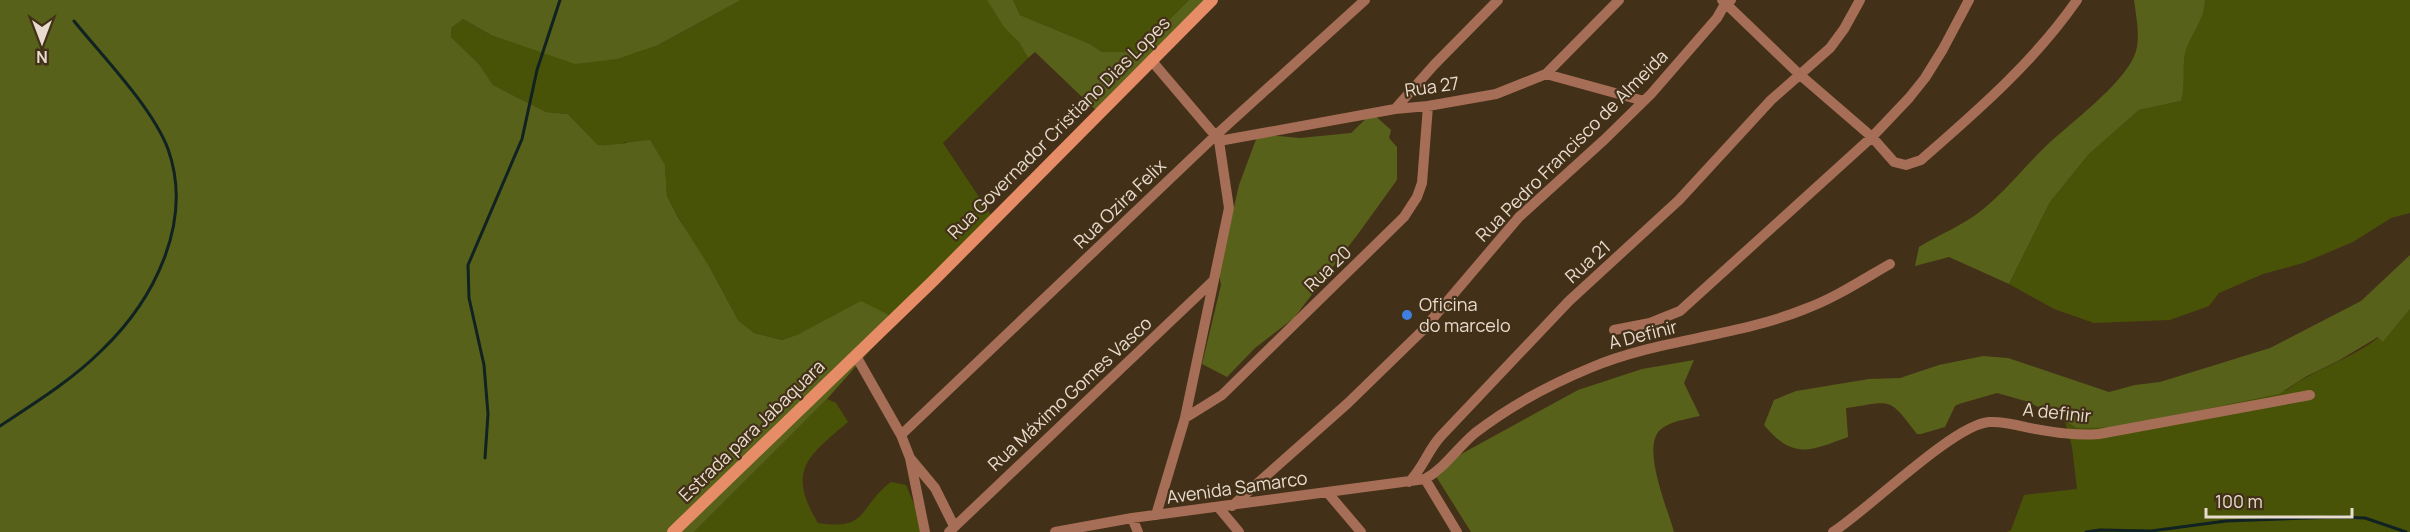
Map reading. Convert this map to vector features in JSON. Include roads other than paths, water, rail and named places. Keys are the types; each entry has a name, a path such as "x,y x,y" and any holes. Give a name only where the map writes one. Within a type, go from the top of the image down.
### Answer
{"street":[{"name":"Rua Governador Cristiano Dias Lopes","path":"933,281 1212,0"},
{"name":"Rua Ozira Felix","path":"901,435 1365,0"},
{"path":"1395,109 1498,0"},
{"path":"1618,0 1546,74 1644,101"},
{"name":"Rua 21","path":"1409,482 1420,471 1434,444 1441,436 1569,301 1679,200 1759,112 1837,40 1860,0"},
{"path":"1614,330 1650,323 1680,311 1872,137 1924,78 1969,0"},
{"path":"1726,2 1799,74 1872,137 1899,165 1913,164 1921,160 2000,90 2077,0"},
{"name":"Rua Pedro Francisco de Almeida","path":"1232,507 1348,403 1422,331 1519,217 1644,101 1718,18 1726,2"},
{"path":"1151,60 1217,138 1229,208 1185,418 1155,516"},
{"name":"Rua 27","path":"1217,138 1496,94 1546,74"},
{"name":"Rua 20","path":"1185,418 1222,394 1404,217 1417,198 1422,183 1428,106"},
{"name":"A Definir","path":"1425,479 1438,471 1474,434 1543,389 1614,358 1730,332 1805,310 1890,264"},
{"name":"Rua Máximo Gomes Vasco","path":"951,529 1214,280"},
{"name":"Estrada para Jabaquara","path":"673,532 933,281"},
{"path":"856,356 901,435 910,458 925,532"},
{"name":"A definir","path":"1833,532 1864,510 1919,464 1969,428 1979,424 2003,423 2063,434 2098,434 2310,395"},
{"path":"910,458 935,488 951,529"},
{"path":"1425,479 1458,532"},
{"name":"Avenida Samarco","path":"1055,532 1132,518 1232,507 1425,479"},
{"path":"1327,492 1361,532"},
{"path":"1219,508 1239,532"},
{"path":"1132,518 1138,532"}],"waterway":[{"path":"485,458 488,414 484,365 469,298 468,265 522,139 537,70 560,0"},
{"path":"0,426 53,391 102,350 121,330 153,284 172,231 176,204 175,177 168,149 161,133 139,100 74,21"},
{"path":"2086,532 2151,531 2226,521 2338,517 2365,518 2406,532"}],"place":[{"name":"Oficina do marcelo","path":"1407,315"}]}
